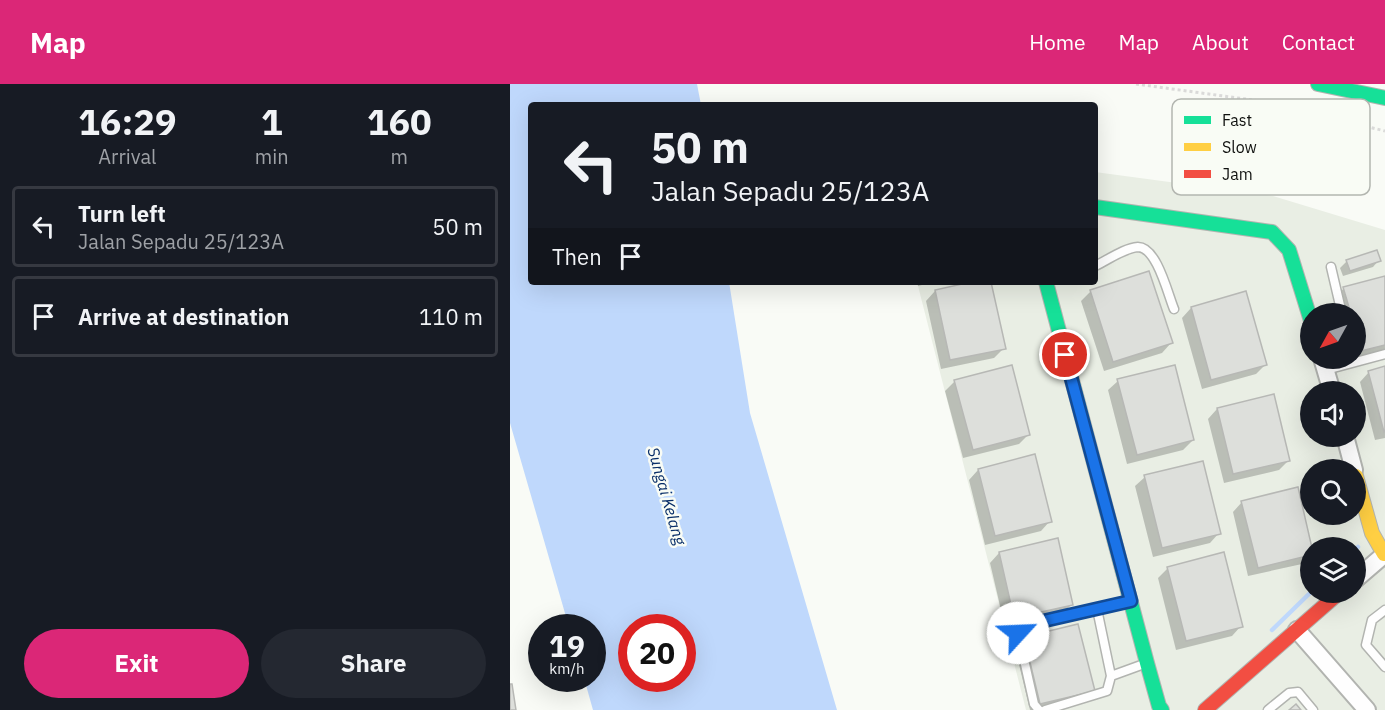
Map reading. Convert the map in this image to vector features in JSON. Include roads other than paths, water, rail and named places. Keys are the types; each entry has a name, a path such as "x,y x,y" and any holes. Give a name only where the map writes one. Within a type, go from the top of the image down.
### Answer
{"main road":[{"path":"1318,84 1385,98"},
{"path":"1098,207 1272,232 1289,250 1305,303"},
{"path":"1049,285 1147,663 1162,710"},
{"path":"1366,512 1372,533 1385,554"},
{"path":"1205,710 1328,603"}],"street":[{"path":"1366,570 1385,554"},
{"path":"1297,630 1367,710"}],"lane":[{"path":"1098,265 1130,249 1140,247 1147,250 1155,258 1174,309"},
{"path":"1331,267 1339,303"},
{"path":"1366,358 1385,354"},
{"path":"1039,710 1034,704 1018,633 1026,625 1131,601"},
{"path":"1045,710 1107,691 1111,676 1097,609"},
{"path":"1385,610 1372,620 1366,645 1385,667"},
{"path":"1111,676 1147,663"},
{"path":"1268,710 1289,693 1298,692 1313,710"}],"water":[{"name":"Sungai Kelang","path":"510,84 697,84 700,102 528,102 528,285 729,285 750,413 837,710 593,710 588,692 606,692 606,614 565,614 510,423"}],"waterway":[{"path":"1272,630 1300,603"}]}
